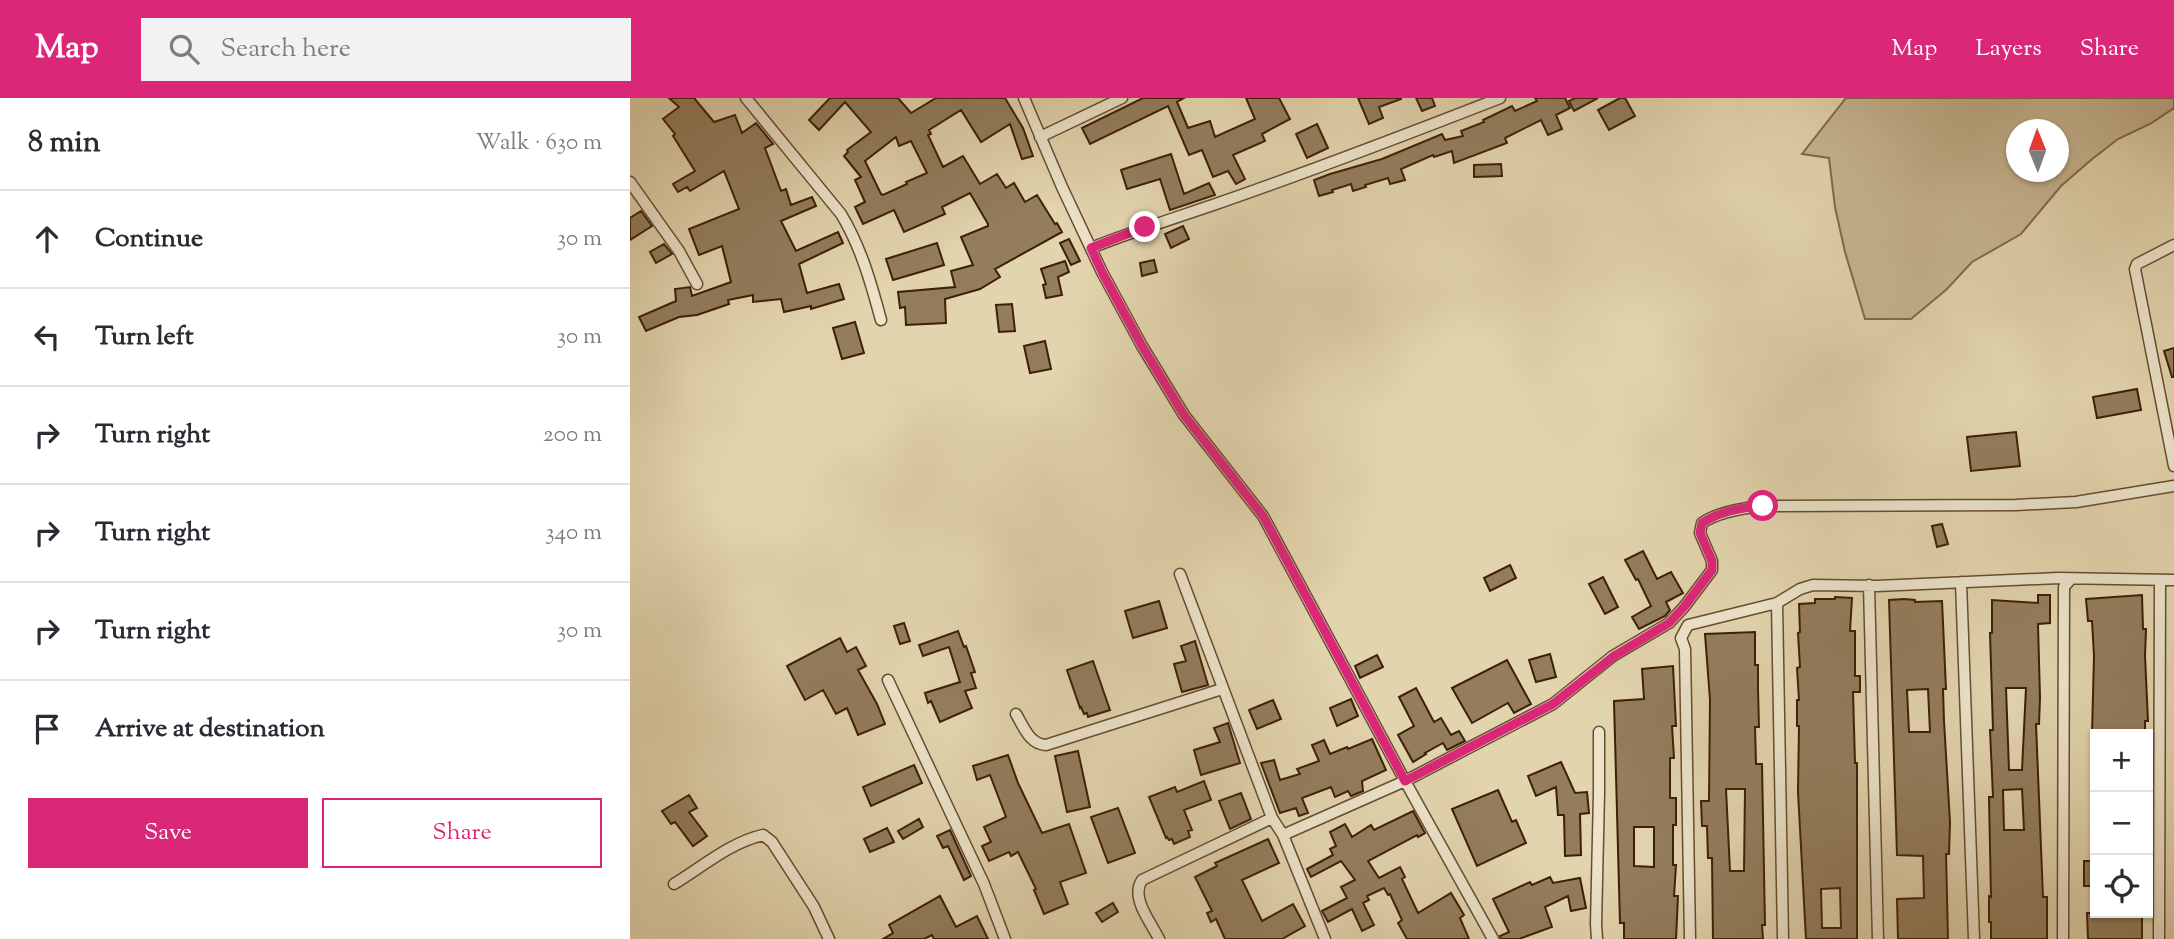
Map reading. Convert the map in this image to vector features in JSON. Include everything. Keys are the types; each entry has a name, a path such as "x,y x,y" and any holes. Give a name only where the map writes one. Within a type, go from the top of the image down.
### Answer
{"street":[{"path":"746,98 841,214 853,233 867,268 881,320"},
{"path":"1024,98 1102,272 1142,346 1184,415 1263,516 1493,939"},
{"path":"1040,137 1122,98"},
{"path":"1091,248 1406,135 1500,98"},
{"path":"632,189 684,258 697,284"},
{"path":"2174,245 2137,264 2135,269 2174,466"},
{"path":"1283,835 1405,781 1553,704 1614,656 1669,623 1712,570 1712,561 1700,533 1702,523 1709,518 1746,507 1763,506 2016,505 2076,502 2174,486"},
{"path":"1180,574 1272,818 1283,835 1325,939"},
{"path":"2063,939 2064,587 2071,579"},
{"path":"1690,939 1685,649 1681,638 1688,625 1777,603 1800,589 1813,585 2071,579 2174,580"},
{"path":"2159,939 2160,580"},
{"path":"1961,582 1974,939"},
{"path":"1869,585 1878,939"},
{"path":"1777,603 1783,939"},
{"path":"888,680 984,884 1005,939"},
{"path":"1016,714 1032,741 1046,745 1222,689"},
{"path":"1597,939 1599,732"},
{"path":"1159,939 1138,897 1138,887 1142,880 1272,818"},
{"path":"674,884 733,846 763,835 772,842 814,907 829,939"}],"shaded area":[{"path":"1846,98 2174,98 2174,108 2150,124 2118,139 2069,179 2069,119 2006,119 2006,182 2066,182 2021,234 1972,262 1947,289 1911,319 1865,319 1845,252 1835,207 1829,158 1802,154"}],"building":[{"path":"669,98 694,98 714,122 735,115 742,133 756,123 773,144 765,148 781,191 786,189 791,205 812,197 816,206 781,221 796,251 838,232 843,243 799,264 807,293 839,284 844,299 811,309 811,306 784,312 781,299 753,302 753,295 728,300 729,304 697,315 679,317 646,331 639,317 676,301 675,289 690,287 692,296 731,282 722,246 699,255 689,229 739,209 724,171 690,191 687,187 678,192 673,184 695,171 673,136 675,134 663,119 679,107"},
{"path":"830,98 898,98 911,113 936,98 1005,98 1023,128 1033,156 1022,159 1010,124 981,142 961,110 929,130 931,134 928,135 943,167 963,156 980,184 997,174 1006,188 1014,183 1025,202 1037,195 1062,232 995,269 1000,277 980,289 945,299 946,323 906,325 905,307 900,308 898,292 955,287 951,271 973,265 961,237 988,224 970,193 942,207 945,214 904,232 894,210 863,224 855,207 865,202 855,180 861,177 844,156 847,150 871,132 845,102 819,130 809,120","holes":["896,137 899,146 911,141 927,173 883,195 865,161"]},
{"path":"1143,98 1184,98 1177,102 1188,128 1210,121 1215,137 1255,119 1246,98 1279,98 1290,119 1262,134 1265,141 1233,155 1245,179 1236,184 1228,171 1213,177 1202,150 1189,155 1168,106 1090,144 1082,128"},
{"path":"1358,98 1401,99 1379,107 1383,118 1369,124"},
{"path":"1416,98 1432,98 1435,106 1422,111"},
{"path":"1535,98 1565,98 1570,108 1556,115 1562,129 1548,135 1541,120 1505,138 1507,143 1454,163 1452,151 1434,157 1433,155 1401,169 1405,180 1390,184 1388,178 1353,191 1351,184 1319,196 1314,180 1382,159 1442,134 1445,140 1463,136 1461,131 1512,106 1515,111 1537,101"},
{"path":"1575,98 1598,98 1574,111 1569,101"},
{"path":"1625,98 1635,116 1609,130 1598,110"},
{"path":"1317,124 1328,148 1307,158 1296,134"},
{"path":"1171,154 1184,194 1209,183 1215,195 1170,210 1160,179 1127,189 1121,170"},
{"path":"1501,164 1502,176 1474,177 1474,165"},
{"path":"641,211 652,226 630,240 630,218"},
{"path":"1183,226 1189,239 1171,248 1165,234"},
{"path":"1069,239 1080,261 1071,265 1060,243"},
{"path":"937,243 944,265 893,280 886,259"},
{"path":"664,244 672,254 656,263 650,252"},
{"path":"1154,260 1157,272 1142,276 1140,263"},
{"path":"1065,261 1069,272 1058,277 1062,295 1046,298 1043,285 1046,284 1041,269"},
{"path":"1012,304 1015,331 999,332 996,305"},
{"path":"855,322 864,353 842,359 833,328"},
{"path":"1045,341 1051,369 1030,373 1024,346"},
{"path":"2174,348 2174,377 2172,377 2164,351"},
{"path":"2137,389 2141,410 2097,418 2093,397"},
{"path":"2016,432 2020,466 1971,471 1967,437"},
{"path":"1942,524 1948,544 1937,547 1932,526"},
{"path":"1643,551 1657,579 1671,572 1683,593 1666,602 1670,610 1665,616 1639,629 1632,617 1651,606 1625,560"},
{"path":"1510,565 1516,578 1490,591 1484,578"},
{"path":"1603,577 1618,607 1605,614 1589,584"},
{"path":"2038,595 2050,595 2050,623 2038,624 2040,698 2039,724 2036,724 2043,897 2047,897 2047,939 1991,939 1989,797 1993,797 1990,730 1993,730 1990,633 1992,600 2038,603","holes":["2006,688 2026,688 2022,770 2009,770","2022,789 2024,830 2004,830 2003,790"]},
{"path":"2142,595 2143,629 2146,629 2148,721 2145,721 2145,729 2092,729 2094,656 2092,621 2088,621 2086,599"},
{"path":"1852,598 1850,631 1855,631 1855,676 1860,676 1860,692 1853,692 1857,763 1857,939 1806,939 1798,792 1799,604 1815,603 1815,599","holes":["1840,888 1841,928 1822,928 1821,889"]},
{"path":"1889,600 1942,601 1946,689 1943,689 1944,721 1950,822 1949,854 1946,854 1948,939 1898,939 1897,899 1924,898 1923,856 1897,855","holes":["1928,689 1930,732 1909,732 1907,690"]},
{"path":"1159,601 1167,628 1133,638 1125,611"},
{"path":"904,623 910,641 900,644 894,626"},
{"path":"958,631 975,672 971,673 976,688 965,691 972,708 940,722 925,693 960,682 949,647 923,656 919,645"},
{"path":"1755,632 1759,727 1755,727 1756,764 1762,764 1763,939 1713,939 1712,858 1708,858 1707,826 1702,826 1701,801 1709,801 1710,700 1705,634","holes":["1726,789 1745,789 1744,871 1730,871"]},
{"path":"840,638 847,652 856,647 866,666 858,670 885,724 858,735 847,708 836,714 823,690 805,700 787,666"},
{"path":"1195,641 1208,685 1182,692 1174,664 1186,661 1181,646"},
{"path":"1550,654 1556,677 1536,682 1529,660"},
{"path":"1377,655 1383,667 1360,678 1355,666"},
{"path":"1507,660 1531,704 1514,713 1508,703 1472,723 1452,688"},
{"path":"1093,661 1110,710 1088,717 1080,708 1067,670"},
{"path":"1673,666 1676,726 1672,726 1674,758 1670,758 1670,798 1676,798 1673,865 1676,865 1674,896 1678,896 1676,939 1624,939 1624,923 1620,923 1614,701 1644,699 1642,669","holes":["1634,827 1654,827 1654,867 1634,866"]},
{"path":"1416,688 1434,722 1441,718 1451,735 1459,731 1465,741 1447,750 1443,743 1413,762 1398,735 1414,726 1399,697"},
{"path":"1351,699 1358,716 1337,726 1330,708"},
{"path":"1273,700 1281,719 1257,729 1249,710"},
{"path":"1228,723 1240,763 1201,775 1194,750 1220,742 1214,728"},
{"path":"1372,739 1386,770 1362,781 1363,791 1351,796 1348,791 1335,797 1331,787 1302,798 1308,813 1299,816 1296,808 1280,813 1261,763 1274,760 1280,780 1300,774 1297,769 1319,761 1312,745 1324,740 1330,754"},
{"path":"1078,751 1090,807 1067,812 1055,756"},
{"path":"1008,755 1042,833 1069,824 1086,873 1060,882 1068,904 1044,914 1034,890 1036,889 1018,852 1011,856 1009,852 989,861 982,846 991,842 984,827 1006,817 990,775 977,780 973,766"},
{"path":"1561,762 1575,793 1587,792 1589,813 1580,814 1581,855 1565,856 1564,815 1558,815 1556,787 1536,796 1528,776"},
{"path":"914,765 922,783 871,806 863,787"},
{"path":"1204,781 1211,800 1184,810 1192,830 1188,831 1190,837 1174,844 1172,839 1166,838 1149,797 1175,787 1177,792"},
{"path":"1498,790 1512,822 1516,820 1526,843 1477,866 1452,809"},
{"path":"1241,793 1251,819 1230,829 1219,801"},
{"path":"689,795 697,808 689,812 707,836 693,846 675,822 671,824 662,811"},
{"path":"1118,808 1135,853 1108,863 1091,817"},
{"path":"1413,811 1425,833 1368,861 1379,878 1400,867 1405,877 1402,879 1418,913 1451,893 1464,915 1460,918 1469,939 1407,939 1398,923 1402,920 1390,894 1388,895 1384,888 1367,896 1369,900 1363,903 1374,925 1362,931 1352,909 1328,922 1322,911 1347,898 1341,887 1355,880 1341,861 1311,877 1307,869 1333,855 1330,849 1336,846 1330,832 1345,824 1352,837 1371,825 1374,830"},
{"path":"919,819 923,827 903,839 898,831"},
{"path":"887,828 894,842 870,852 864,839"},
{"path":"950,830 971,876 964,880 948,846 943,848 937,836"},
{"path":"1268,839 1279,863 1242,880 1262,921 1293,904 1305,926 1282,939 1225,939 1216,919 1211,922 1207,913 1212,911 1195,877 1217,866 1215,863"},
{"path":"2084,861 2090,861 2090,886 2084,886"},
{"path":"1550,877 1553,883 1580,878 1586,908 1571,911 1568,896 1545,907 1552,927 1519,939 1501,939 1500,936 1509,932 1493,899 1530,882 1532,885"},
{"path":"940,896 956,927 977,916 988,939 934,939 932,935 924,939 883,939 893,933 889,925"},
{"path":"1113,903 1118,912 1102,922 1096,913"},
{"path":"2087,913 2090,913 2090,918 2142,918 2142,939 2088,939"}],"route":[{"path":"1145,227 1091,248 1102,272 1142,346 1184,415 1263,516 1405,781 1553,704 1614,656 1669,623 1712,570 1712,561 1700,533 1702,523 1709,518 1746,507 1763,506"}]}
